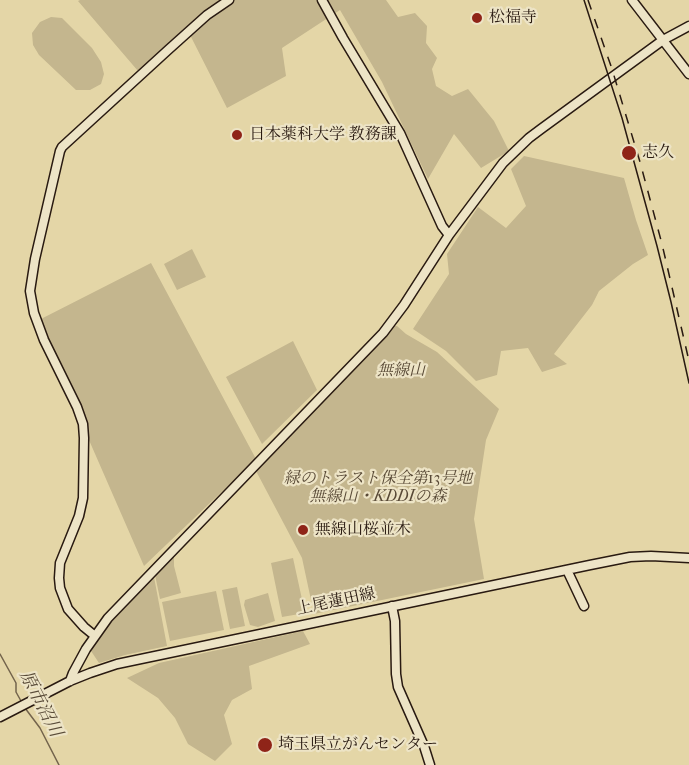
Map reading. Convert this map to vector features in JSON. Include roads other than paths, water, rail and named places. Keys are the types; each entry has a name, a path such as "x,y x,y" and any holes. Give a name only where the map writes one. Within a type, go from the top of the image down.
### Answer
{"street":[{"path":"95,636 68,609 60,588 60,563 79,516 83,498 83,424 34,313 30,291 35,258 62,147 207,15 229,0"},
{"path":"322,0 400,134 442,226 449,235"},
{"path":"632,0 689,74"},
{"path":"70,681 77,664 108,618 383,333 449,235 513,152 663,40 689,26"},
{"name":"上尾蓮田線","path":"0,717 70,681 117,664 630,557 689,558"},
{"path":"567,570 584,606"},
{"path":"392,606 395,621 397,681 430,765"}],"waterway":[{"name":"原市沼川","path":"0,654 16,683 16,692 21,701"},
{"name":"原市沼川","path":"25,708 40,728 59,765"}],"tram line":[{"path":"584,0 622,118 657,246 689,383"}],"railway":[{"path":"588,0 640,162 689,361"}],"place":[{"name":"松福寺","path":"477,18"},
{"name":"日本薬科大学 教務課","path":"237,135"},
{"name":"志久","path":"629,153"},
{"name":"無線山桜並木","path":"303,530"},
{"name":"埼玉県立がんセンター","path":"265,745"}],"park label":[{"name":"無線山","path":"401,371"},
{"name":"緑のトラスト保全第13号地 無線山・KDDIの森","path":"378,488"}]}
